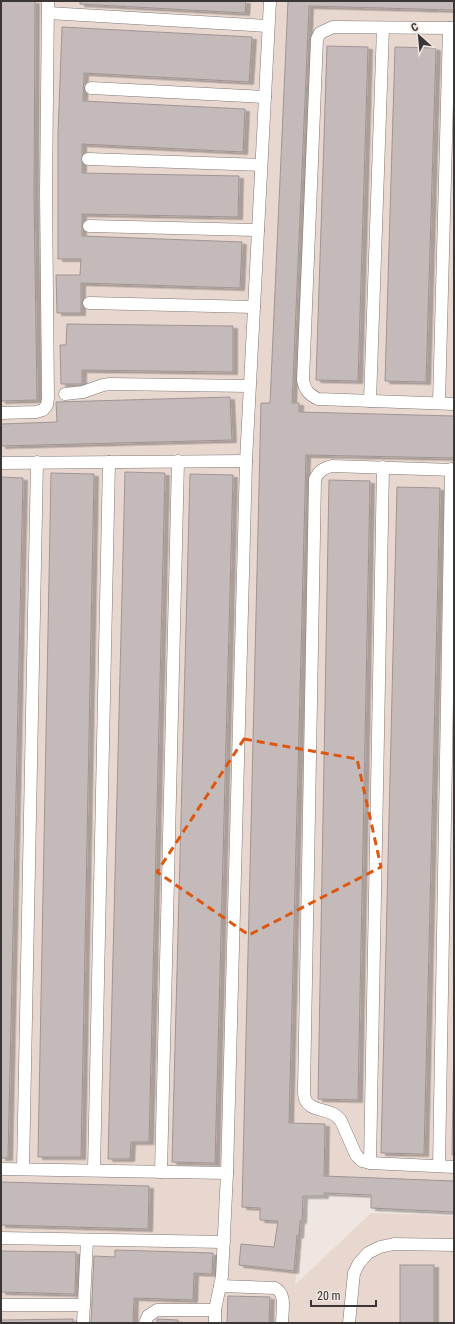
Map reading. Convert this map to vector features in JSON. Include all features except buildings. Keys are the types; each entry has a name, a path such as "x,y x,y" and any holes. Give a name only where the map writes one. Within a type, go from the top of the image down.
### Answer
{"lane":[{"path":"215,1323 215,1310 222,1276 227,1173 246,461 270,1"},
{"path":"1,413 36,412 43,410 47,405 48,398 46,200 48,7 268,26"},
{"path":"439,403 451,28 333,27 320,33 317,39 303,380 305,389 310,395 318,399 454,404"},
{"path":"370,401 383,28"},
{"path":"91,88 265,96"},
{"path":"88,158 261,165"},
{"path":"89,226 258,230"},
{"path":"89,303 254,308"},
{"path":"65,394 83,392 110,384 249,386"},
{"path":"161,1172 178,461"},
{"path":"1,463 246,461"},
{"path":"23,1169 37,462"},
{"path":"94,1170 109,462"},
{"path":"439,1166 452,470 383,467 325,467 319,472 315,480 304,1092 306,1101 313,1107 331,1112 338,1116 356,1155 362,1161 370,1163 454,1167"},
{"path":"370,1163 383,467"},
{"path":"1,1169 227,1173"},
{"path":"1,1238 224,1242"},
{"path":"83,1323 87,1240"},
{"path":"349,1323 354,1273 359,1263 368,1254 380,1247 394,1244 454,1245"},
{"path":"220,1286 275,1288 280,1291 283,1297 282,1323"},
{"path":"1,1305 84,1305"},
{"path":"145,1323 148,1316 157,1310 215,1310"}],"highlighted area":[{"path":"244,739 357,759 381,867 249,935 157,872"}],"shaded area":[{"path":"1,1 454,1 454,1212 371,1208 371,1195 324,1193 324,1196 303,1196 302,1221 295,1285 371,1213 454,1216 454,1323 1,1323"}]}
